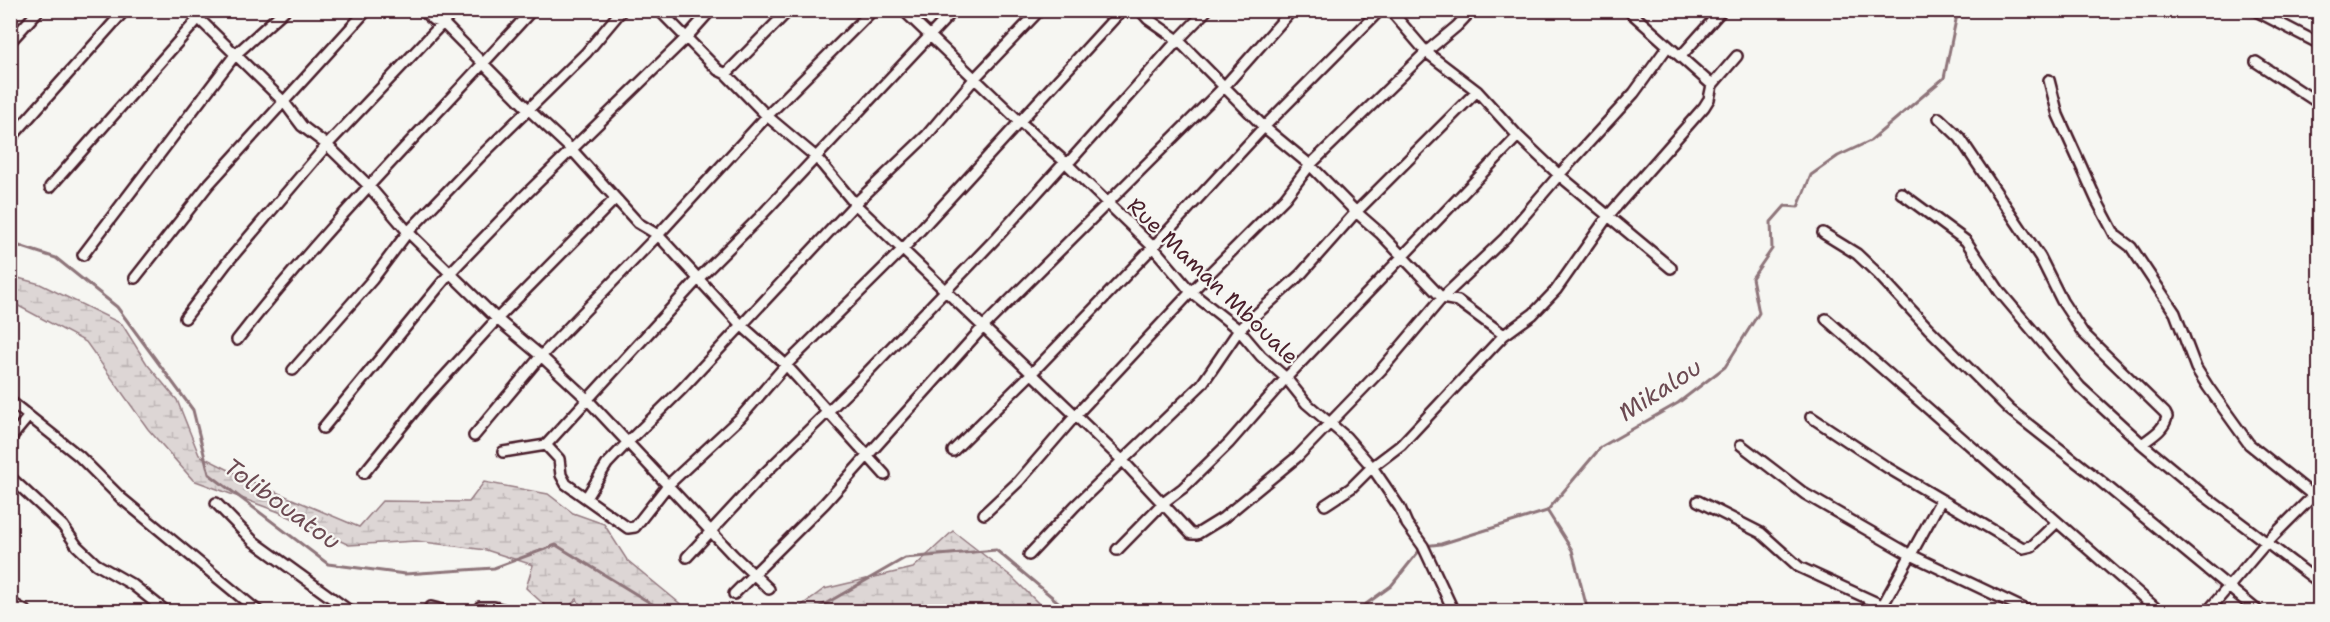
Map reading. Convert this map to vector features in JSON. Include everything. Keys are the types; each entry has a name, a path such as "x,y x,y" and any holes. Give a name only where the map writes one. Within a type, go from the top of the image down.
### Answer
{"street":[{"path":"10,42 39,10"},
{"path":"10,139 125,10"},
{"path":"190,10 284,102 303,126 327,145 368,185 408,232 496,319 541,356 587,399 710,531 769,590"},
{"path":"50,187 206,10"},
{"path":"83,255 235,55 285,10"},
{"path":"135,278 209,184 367,10"},
{"path":"422,10 433,20 443,23 573,151 638,223 657,235 741,325 786,365 829,410 885,475"},
{"path":"185,318 226,264 327,145 455,10"},
{"path":"237,339 368,185 532,10"},
{"path":"293,370 372,280 408,232 586,53 622,10"},
{"path":"659,10 718,70 726,74 767,116 816,158 855,204 1123,460 1191,534 1197,534 1223,518 1297,457 1329,421 1381,370 1442,298 1505,238 1634,93 1668,46"},
{"path":"323,428 450,273 521,199 573,151 686,38 711,10"},
{"path":"726,74 789,10"},
{"path":"474,436 541,356 767,116 873,10"},
{"name":"Rue Maman Mbouale","path":"903,10 1153,248 1191,292 1239,330 1261,356 1286,378 1306,403 1346,436 1372,467 1423,546 1454,612"},
{"path":"503,452 546,445 699,278 758,219 954,10"},
{"path":"586,498 607,464 855,204 927,135 975,78 1040,10"},
{"path":"546,445 559,459 561,475 566,484 628,528 632,529 639,525 668,485 740,418 786,365 903,249 1122,10"},
{"path":"1140,10 1148,19 1178,40 1264,127 1310,165 1442,298 1458,301 1504,335"},
{"path":"687,557 762,476 998,236 1207,10"},
{"path":"734,594 804,526 983,327 1223,88 1292,10"},
{"path":"953,451 1032,373 1153,248 1264,127 1380,10"},
{"path":"1390,10 1426,52 1477,91 1518,136 1559,175 1671,268"},
{"path":"984,514 1018,481 1191,292 1285,198 1310,165 1426,52 1458,26 1472,10"},
{"path":"1628,10 1712,85"},
{"path":"1681,56 1722,10"},
{"path":"2254,10 2319,44"},
{"path":"1325,505 1351,488 1372,467 1401,445 1504,335 1533,314 1556,290 1608,216 1704,107 1709,99 1712,85 1737,56"},
{"path":"2256,62 2319,104"},
{"path":"2049,80 2058,115 2097,201 2115,235 2131,247 2175,313 2196,368 2208,387 2249,444 2316,498 2266,543 2207,612"},
{"path":"1029,555 1075,506 1202,384 1239,330 1301,274 1356,212 1477,91"},
{"path":"1939,118 1960,138 2040,257 2062,301 2083,333 2165,413 2167,421 2142,444"},
{"path":"1118,550 1163,503 1183,488 1229,443 1286,378 1518,136"},
{"path":"1901,193 1966,241 2000,292 2080,387 2142,444 2206,497 2319,583"},
{"path":"364,473 425,398 496,319 615,199"},
{"path":"1823,233 1857,254 2010,410 2098,479 2259,612"},
{"path":"1826,319 2160,612"},
{"path":"10,401 79,456 121,498 259,612"},
{"path":"10,439 29,416"},
{"path":"1811,417 1840,438 2026,549 2056,523"},
{"path":"1741,445 1805,494 1909,554 2031,612"},
{"path":"10,477 63,526 77,546 96,564 133,585 167,612"},
{"path":"1880,608 1941,500"},
{"path":"1698,501 1761,533 1799,567 1880,608 1897,612"},
{"path":"216,503 253,541 351,612"},
{"path":"10,602 27,612"},
{"path":"426,612 431,607 451,612"},
{"path":"479,612 480,607 494,607 512,612"}],"green space":[{"path":"11,276 40,284 122,324 147,364 177,400 199,455 259,485 359,527 382,501 469,502 484,482 548,494 573,513 604,524 627,560 689,611 583,611 577,599 564,611 551,611 526,588 533,565 486,550 416,541 349,545 279,512 193,480 148,429 86,342 11,302"},
{"path":"953,531 1012,577 1045,610 1042,612 794,611 824,589 913,568"}],"waterway":[{"name":"Mikalou","path":"1355,612 1391,586 1423,546 1441,544 1547,511 1601,447 1678,403 1725,367 1759,313 1752,278 1772,249 1771,222 1785,206 1798,207 1811,175 1838,156 1870,141 1944,78 1958,10"},
{"name":"Tolibouatou","path":"10,243 56,258 117,307 193,410 209,474 328,564 405,574 494,568 556,545 665,612"},
{"path":"1548,512 1572,550 1588,612"},
{"name":"Mikalou","path":"811,612 905,558 996,550 1070,612"}]}
